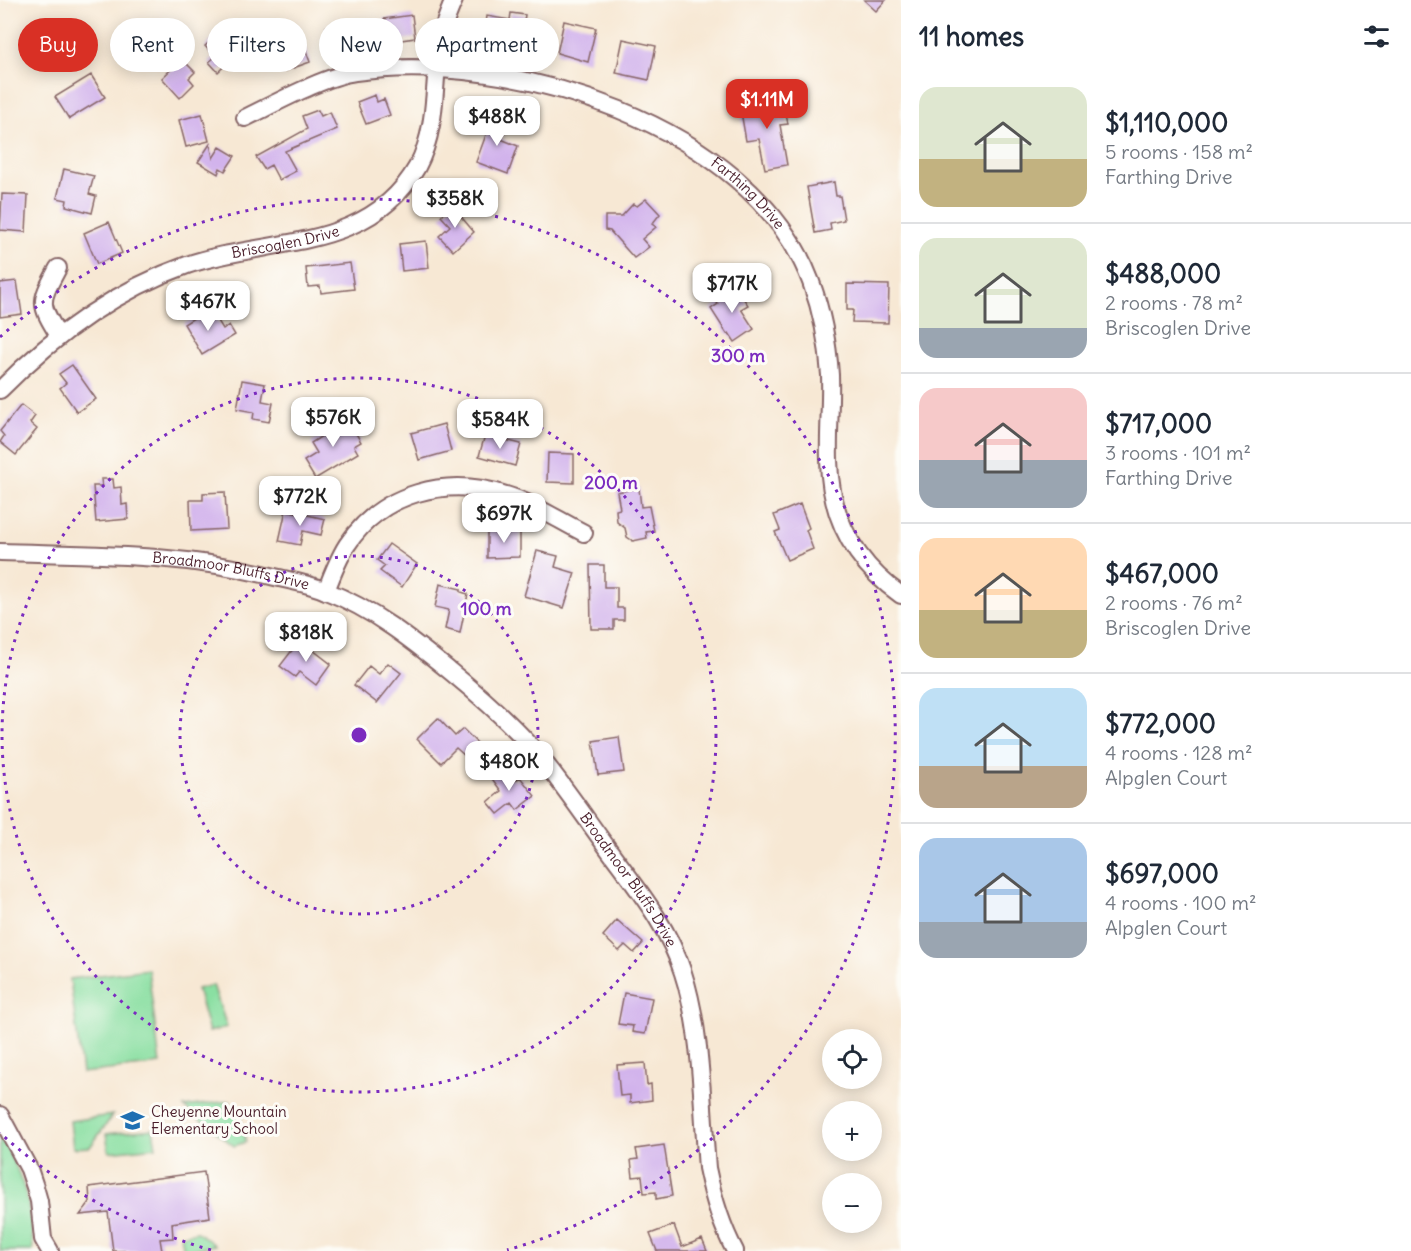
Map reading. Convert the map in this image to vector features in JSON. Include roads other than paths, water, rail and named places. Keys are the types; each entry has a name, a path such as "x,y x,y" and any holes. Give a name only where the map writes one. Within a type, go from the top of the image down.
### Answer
{"street":[{"name":"Briscoglen Drive","path":"448,18 454,0"},
{"name":"Farthing Drive","path":"245,118 325,81 352,72 415,70"},
{"name":"Briscoglen Drive","path":"0,390 59,336 122,294 187,265 229,253 333,234 351,227 382,208 407,182 425,150 433,113 437,72"},
{"name":"Farthing Drive","path":"457,72 496,76 542,85 601,102 642,119 715,164 773,217 799,255 810,280 823,323 830,374 830,478 838,516 858,555 871,571 901,595"},
{"path":"58,268 43,295 44,307 59,336"},
{"path":"326,591 340,555 358,531 384,508 401,498 435,488 471,487 508,495 584,533"},
{"name":"Broadmoor Bluffs Drive","path":"0,552 170,558 215,563 326,591 392,627 432,657 499,714 546,764 655,914 675,953 688,992 695,1033 711,1190 735,1251"},
{"path":"0,1115 29,1169 35,1187 39,1201 43,1247"}],"place":[{"name":"Cheyenne Mountain Elementary School","path":"133,1121"}]}
